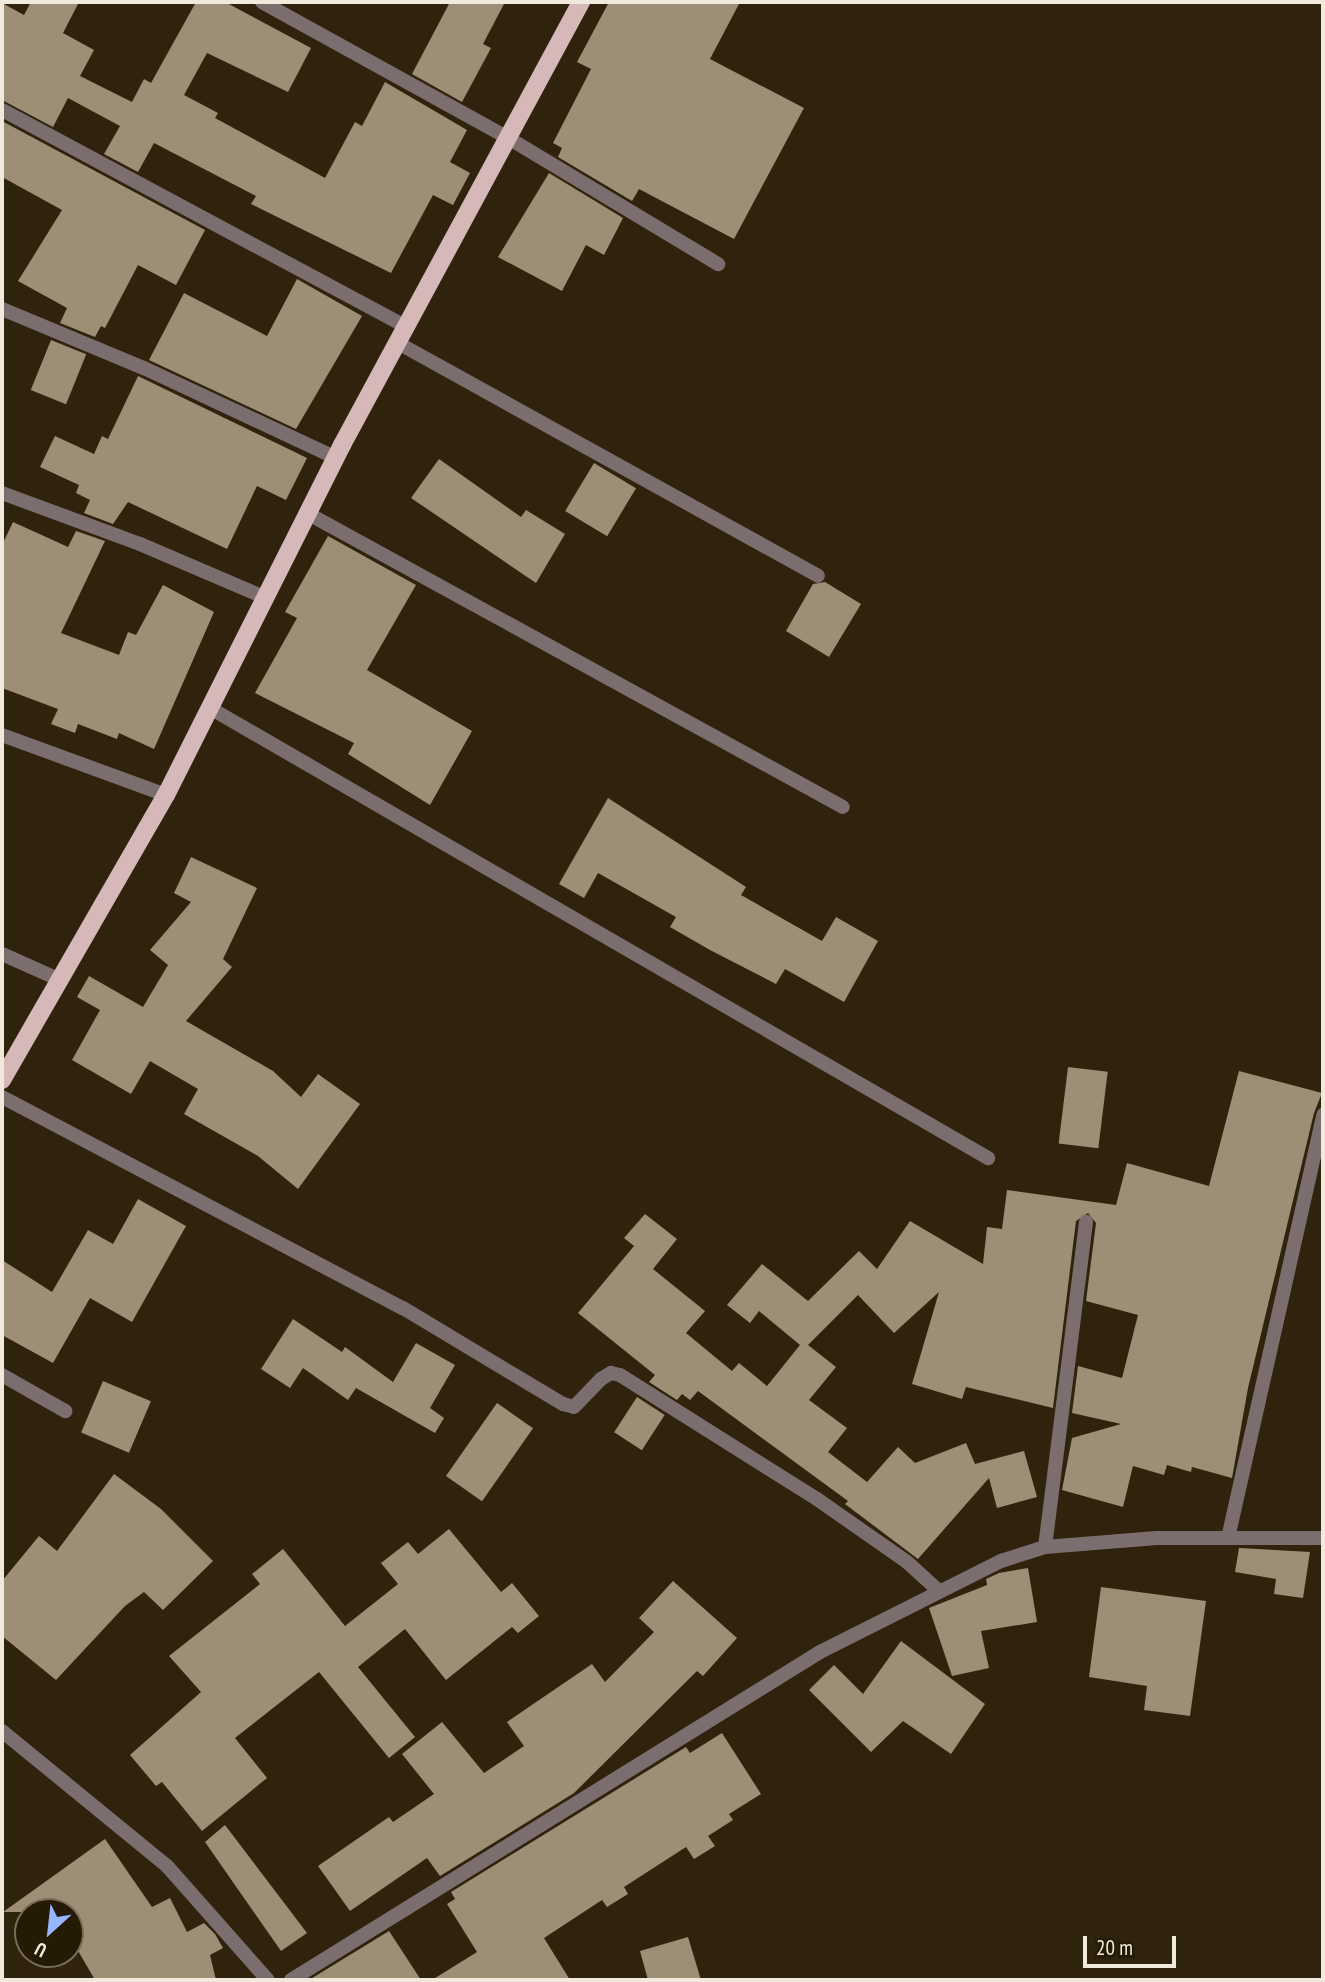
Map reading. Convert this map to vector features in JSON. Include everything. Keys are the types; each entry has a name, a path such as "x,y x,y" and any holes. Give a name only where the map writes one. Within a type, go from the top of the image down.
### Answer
{"main road":[{"path":"2,1080 166,795 307,513 510,139 581,2"}],"street":[{"path":"262,2 510,139 718,264"},
{"path":"2,110 407,327"},
{"path":"2,309 144,368 336,458"},
{"path":"398,343 818,576"},
{"path":"2,493 140,544 266,598"},
{"path":"307,513 843,807"},
{"path":"210,708 988,1158"},
{"path":"2,735 166,795"},
{"path":"2,954 58,979"},
{"path":"2,1097 403,1308 563,1404 574,1407 601,1379 611,1373 620,1375 817,1499 907,1562 939,1591"},
{"path":"1228,1538 1323,1115"},
{"path":"1045,1547 1086,1222"},
{"path":"2,1375 65,1411"},
{"path":"291,1980 820,1652 1001,1560 1045,1547 1157,1538 1323,1538"},
{"path":"2,1731 167,1866 268,1980"}],"building":[{"path":"31,2 79,2 63,33 94,50 80,76 132,102 144,79 151,83 196,2 225,2 311,48 288,92 207,53 184,95 218,113 215,118 325,178 355,122 362,126 385,82 467,130 450,162 470,173 453,205 433,195 391,273 251,204 256,196 154,143 138,172 104,154 120,126 68,98 53,127 2,100 2,3 24,15"},
{"path":"450,2 505,2 483,44 491,48 462,102 412,74"},
{"path":"609,2 740,2 710,59 804,108 734,239 639,189 632,201 558,157 562,148 553,143 591,69 577,62"},
{"path":"2,121 205,230 176,285 138,265 105,328 101,326 95,337 60,323 67,308 18,281 62,210 2,177"},
{"path":"549,173 623,218 604,255 586,245 562,291 498,257"},
{"path":"297,279 362,316 296,429 149,360 184,293 267,336"},
{"path":"51,340 86,354 66,404 31,390"},
{"path":"138,376 307,458 286,500 257,486 227,549 128,502 113,524 84,513 90,500 76,493 79,485 40,467 55,436 94,454 102,436 108,439"},
{"path":"439,459 521,517 526,510 565,534 536,583 411,498"},
{"path":"594,463 636,488 607,536 565,511"},
{"path":"13,522 68,547 76,531 105,541 61,633 119,655 128,632 136,635 163,585 214,612 154,749 119,733 117,739 78,724 75,733 51,724 58,709 2,688 2,545"},
{"path":"328,536 416,585 367,670 472,731 430,805 348,754 354,743 255,693 297,618 285,612"},
{"path":"825,582 861,604 829,657 786,631 813,584"},
{"path":"608,798 746,887 741,895 822,941 836,917 878,941 844,1002 785,969 776,984 710,950 670,927 676,917 598,873 584,898 559,884"},
{"path":"191,857 257,888 223,959 232,967 186,1021 273,1071 301,1097 318,1074 360,1104 298,1189 258,1156 184,1114 198,1089 150,1061 131,1094 72,1060 100,1010 77,997 89,976 143,1007 168,965 150,950 191,902 174,893"},
{"path":"1068,1067 1108,1072 1098,1148 1059,1143"},
{"path":"1239,1071 1322,1093 1314,1113 1248,1388 1232,1478 1192,1467 1191,1472 1167,1465 1164,1475 1133,1466 1123,1507 1062,1490 1072,1438 1121,1424 1072,1413 1078,1366 1122,1378 1138,1315 1086,1301 1096,1223 1088,1213 1076,1221 1053,1408 966,1387 962,1399 912,1384 939,1292 894,1333 858,1295 808,1345 836,1367 809,1400 847,1428 828,1452 867,1482 898,1447 915,1463 966,1443 975,1464 1024,1451 1037,1497 997,1508 989,1478 918,1559 845,1504 848,1501 698,1391 690,1400 682,1394 677,1400 649,1382 655,1375 578,1313 634,1246 624,1238 645,1214 677,1239 653,1269 705,1311 686,1333 732,1371 739,1363 767,1386 800,1345 759,1311 750,1323 727,1305 762,1264 808,1301 859,1251 877,1269 910,1221 983,1264 987,1227 1002,1229 1007,1190 1116,1205 1127,1163 1209,1186"},
{"path":"138,1199 186,1226 132,1322 90,1298 53,1363 2,1335 2,1260 52,1292 88,1230 113,1244"},
{"path":"293,1319 342,1352 345,1347 393,1382 416,1343 455,1365 430,1408 444,1418 435,1433 356,1388 348,1400 303,1368 290,1388 261,1369"},
{"path":"103,1381 151,1401 129,1453 81,1433"},
{"path":"637,1397 665,1415 642,1450 614,1432"},
{"path":"497,1403 533,1428 482,1501 446,1476"},
{"path":"114,1474 161,1509 213,1561 163,1610 144,1592 125,1606 56,1680 2,1636 2,1581 39,1536 57,1551"},
{"path":"449,1529 501,1592 512,1583 539,1616 518,1633 512,1627 446,1680 405,1629 358,1667 415,1737 389,1758 319,1672 235,1738 267,1778 202,1831 162,1782 156,1786 130,1755 201,1692 169,1656 260,1584 252,1574 283,1549 345,1626 398,1584 381,1563 408,1542 418,1554"},
{"path":"1239,1548 1310,1552 1303,1598 1274,1594 1276,1579 1235,1572"},
{"path":"1028,1568 1037,1622 981,1631 989,1668 952,1676 929,1608 987,1585 986,1579 999,1573"},
{"path":"673,1581 737,1638 703,1676 697,1671 574,1793 440,1876 427,1858 350,1911 318,1866 389,1817 393,1822 434,1794 402,1754 442,1722 484,1773 524,1746 507,1722 592,1664 605,1682 654,1632 639,1618"},
{"path":"1101,1587 1206,1601 1190,1716 1144,1710 1147,1686 1089,1677"},
{"path":"901,1641 985,1704 951,1754 903,1721 871,1752 809,1690 834,1665 863,1694"},
{"path":"722,1733 761,1794 729,1814 733,1820 708,1836 715,1846 694,1859 686,1847 624,1887 628,1894 607,1907 602,1900 544,1938 570,1980 432,1980 477,1952 447,1904 455,1899 451,1892 686,1747 690,1753"},
{"path":"225,1825 307,1933 281,1951 205,1842"},
{"path":"105,1839 152,1907 170,1898 187,1932 204,1923 215,1934 223,1948 210,1955 216,1980 95,1980 84,1961 84,1898 23,1898"},
{"path":"14,1904 14,1912 3,1912"},
{"path":"389,1931 421,1980 309,1980"},
{"path":"688,1937 701,1980 648,1980 640,1951"}]}
